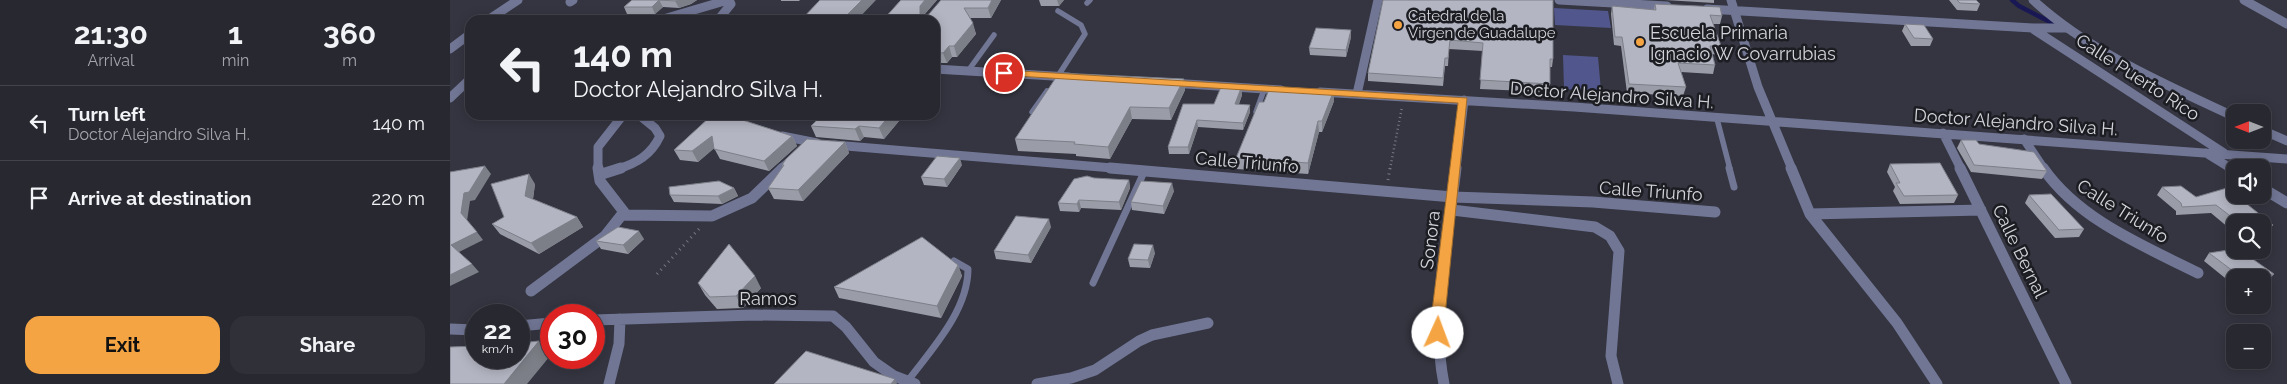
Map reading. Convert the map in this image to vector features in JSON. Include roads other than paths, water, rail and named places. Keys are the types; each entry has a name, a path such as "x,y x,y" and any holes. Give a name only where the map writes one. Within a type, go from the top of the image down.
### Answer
{"street":[{"path":"496,15 518,0"},
{"path":"681,15 729,0 731,4 722,15"},
{"path":"1357,94 1378,0"},
{"path":"1559,0 1628,2 1677,7"},
{"path":"1731,0 1758,87 1810,214 1897,323 1937,384"},
{"path":"2033,0 2067,28 2142,72 2226,113"},
{"path":"2244,0 2287,24"},
{"path":"1696,8 2033,28 2067,28"},
{"name":"Calle Puerto Rico","path":"2033,28 2225,154"},
{"path":"450,49 465,38"},
{"path":"940,69 1077,77"},
{"path":"1156,82 1292,91"},
{"path":"450,98 465,84"},
{"name":"Doctor Alejandro Silva H.","path":"1310,92 1464,100 2287,159"},
{"name":"Sonora","path":"1444,384 1439,360 1438,319 1464,100"},
{"path":"531,291 541,281 583,253 622,215 624,209 604,187 600,175 598,148 620,120"},
{"path":"600,175 633,164 658,144 660,136 655,128 645,120"},
{"name":"Calle Bernal","path":"1943,133 2066,384"},
{"path":"2271,134 2287,140"},
{"name":"Calle Triunfo","path":"778,136 802,150 1145,170 1452,197 1593,202 1715,212"},
{"name":"Calle Triunfo","path":"2024,139 2062,192 2150,249 2198,273"},
{"path":"622,215 712,216 752,198 802,150"},
{"path":"2204,152 2226,165"},
{"path":"2271,193 2287,203"},
{"path":"1452,210 1606,231 1614,240 1619,251 1611,356 1618,384"},
{"path":"1810,214 1981,210"},
{"name":"Ramos","path":"605,320 754,315 833,316 844,323 863,352 886,372 911,383"},
{"path":"609,384 619,344 620,319"},
{"path":"1037,384 1056,382 1084,374 1104,365 1132,344 1155,334 1208,323"},
{"path":"450,329 465,330"}],"lane":[{"path":"1032,112 1085,34 1081,25 1058,11"},
{"path":"968,71 994,35"},
{"path":"1251,123 1264,90"},
{"path":"1716,119 1734,187"},
{"path":"1093,284 1145,170"},
{"path":"911,383 964,295 969,276 968,269 954,261"}],"waterway":[{"path":"2012,0 2019,6 2058,26"}],"place":[{"name":"Catedral de la Virgen de Guadalupe","path":"1398,25"},
{"name":"Escuela Primaria Ignacio W Covarrubias","path":"1640,42"}]}
